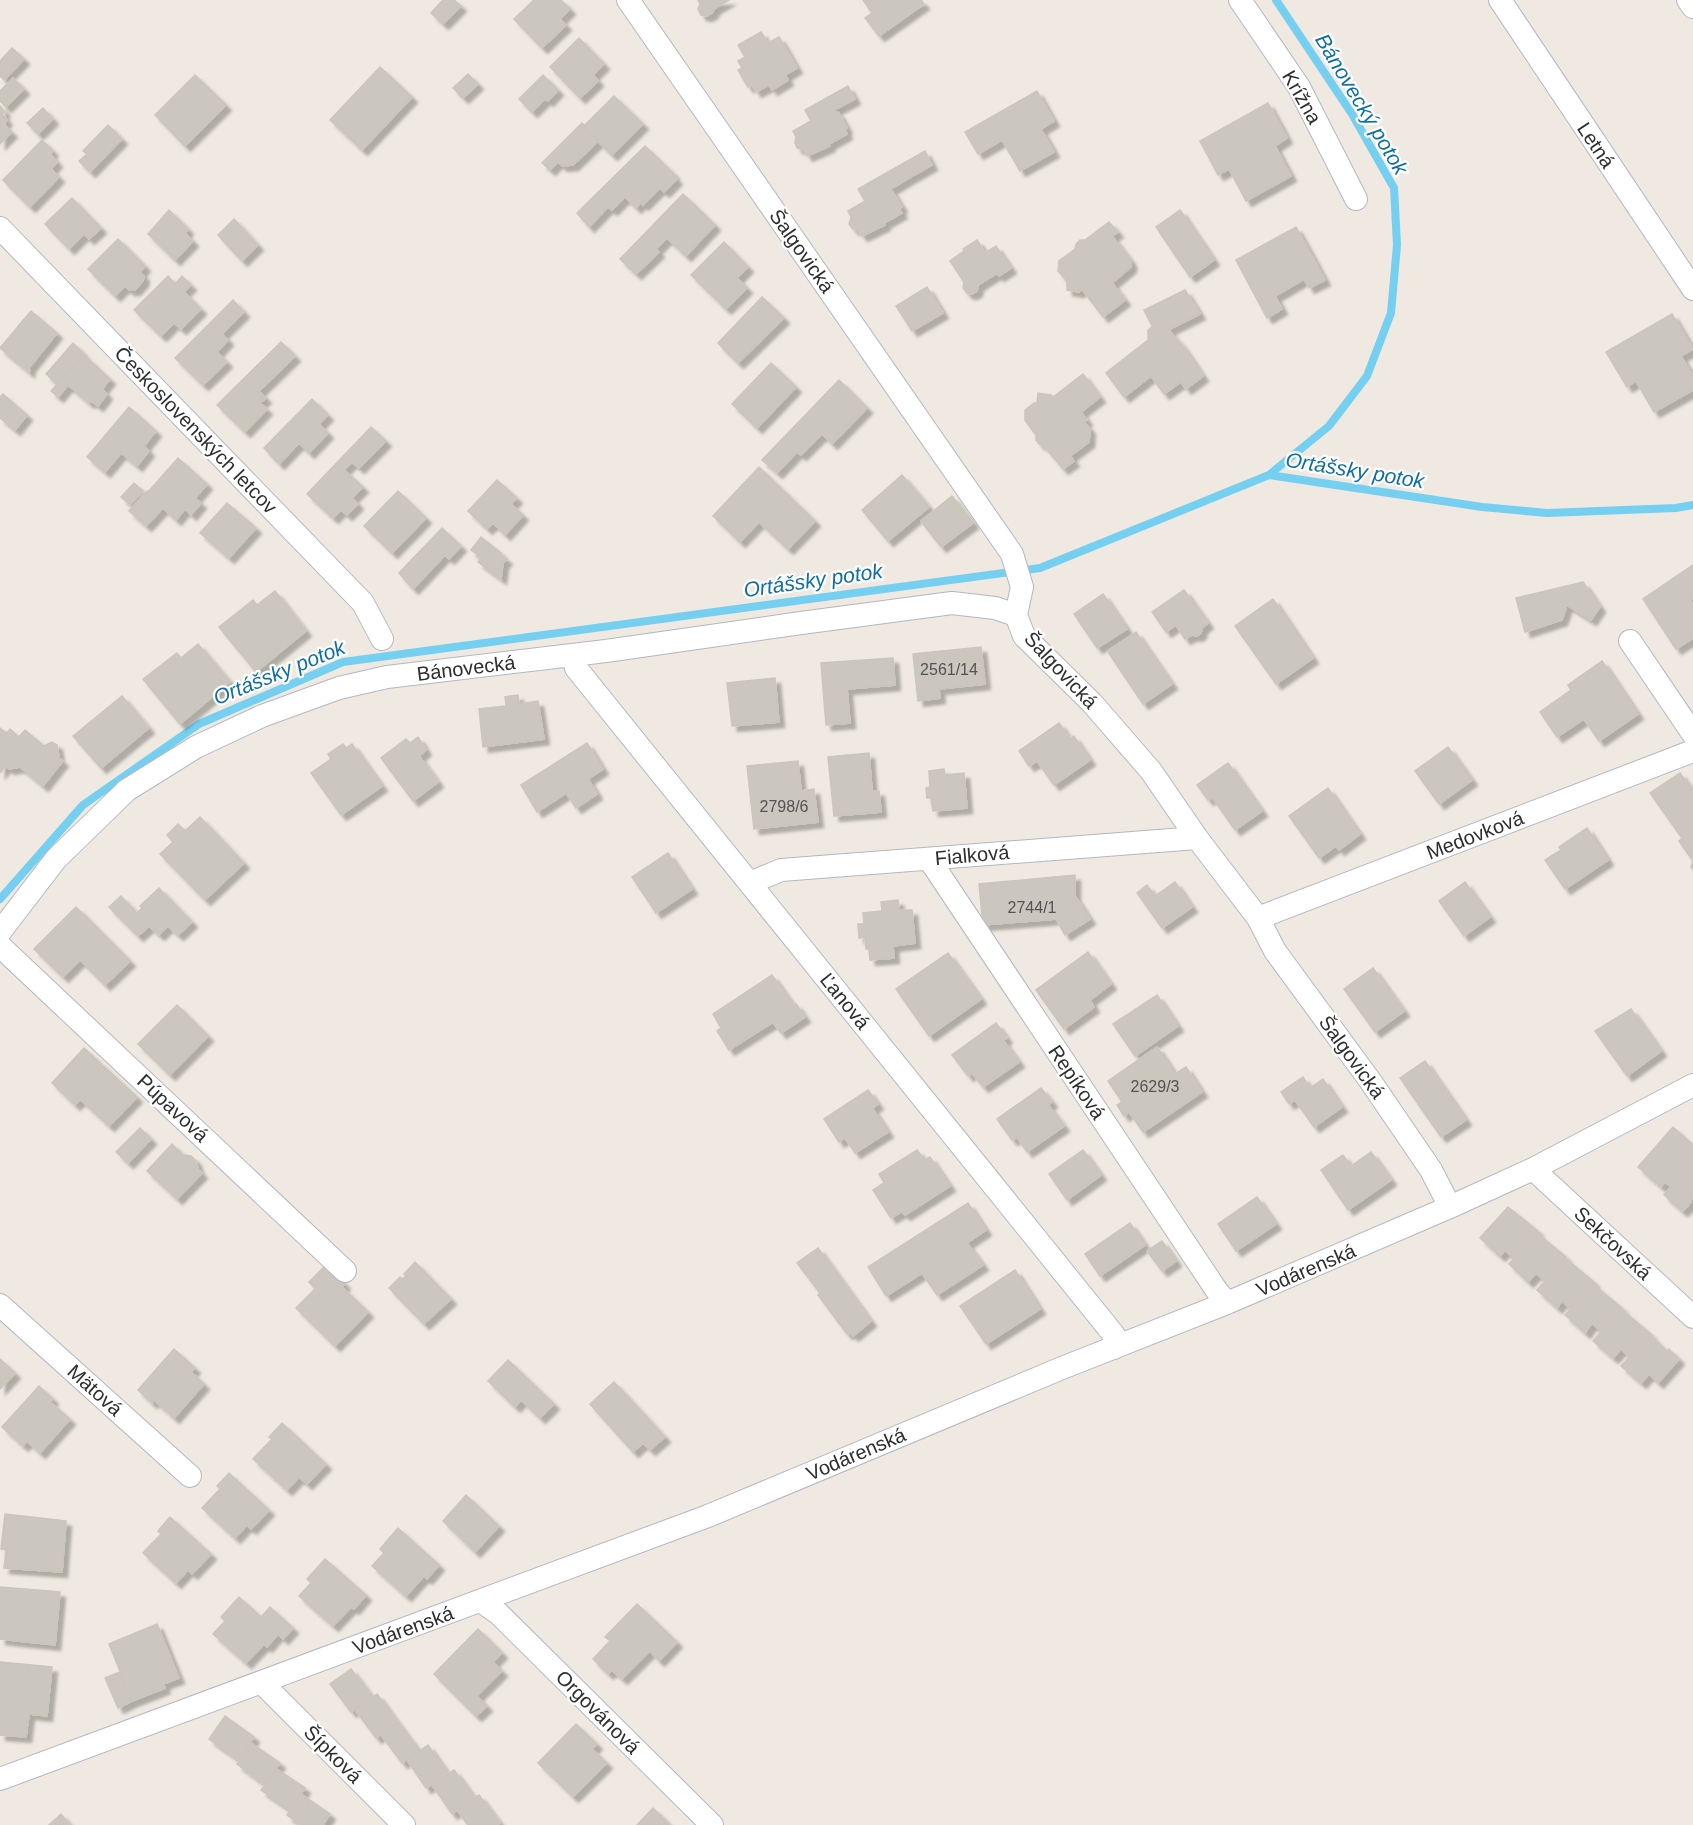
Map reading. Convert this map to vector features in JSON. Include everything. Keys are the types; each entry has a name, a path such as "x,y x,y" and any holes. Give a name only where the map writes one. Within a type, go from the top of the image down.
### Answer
{"street":[{"name":"Šalgovická","path":"628,0 1012,554 1022,587 1016,615 1023,636 1092,702 1151,771 1197,838 1258,918 1275,951 1371,1082 1431,1170 1450,1207"},
{"name":"Krížna","path":"1240,0 1299,87 1356,200"},
{"name":"Letná","path":"1500,0 1693,289"},
{"path":"1688,0 1693,7"},
{"name":"Československých letcov","path":"0,228 363,603 381,639"},
{"name":"Bánovecká","path":"0,932 56,859 128,790 196,747 262,716 339,688 387,677 573,655 952,603 995,608 1016,615"},
{"path":"1630,641 1693,734"},
{"name":"Ľanová","path":"573,655 576,668 1114,1335 1114,1348"},
{"name":"Medovková","path":"1258,918 1693,751"},
{"name":"Fialková","path":"750,883 781,870 1197,838"},
{"name":"Repíková","path":"929,859 1210,1281 1227,1303"},
{"name":"Púpavová","path":"0,946 345,1271"},
{"name":"Vodárenská","path":"0,1779 708,1516 1062,1368 1227,1303 1533,1169 1693,1084"},
{"name":"Sekčovská","path":"1533,1169 1693,1317"},
{"name":"Mätová","path":"0,1305 190,1476"},
{"name":"Orgovánová","path":"481,1601 499,1614 712,1825"},
{"name":"Šípková","path":"261,1682 404,1825"}],"building":[{"path":"443,0 454,0 461,6 443,24 431,13"},
{"path":"534,0 561,0 570,9 560,19 566,25 542,48 514,19"},
{"path":"698,0 729,0 707,16 701,15"},
{"path":"863,0 921,0 924,4 879,36 865,18 872,13"},
{"path":"761,32 768,43 779,37 797,68 785,75 788,80 772,90 769,85 756,92 752,85 748,87 738,70 742,68 738,61 745,57 738,45"},
{"path":"579,38 604,64 593,75 598,81 580,98 550,67"},
{"path":"12,48 24,59 4,80 0,76 0,61"},
{"path":"380,67 412,97 362,150 330,120"},
{"path":"468,74 478,84 463,98 453,88"},
{"path":"195,75 226,105 185,146 155,115"},
{"path":"543,75 558,90 548,101 545,99 532,112 519,99"},
{"path":"13,78 24,89 6,107 0,101 0,91"},
{"path":"848,86 855,99 834,110 838,112 847,128 845,130 847,134 829,144 830,146 807,156 804,150 797,148 793,131 811,121 805,110"},
{"path":"1037,91 1054,121 1041,129 1054,152 1020,171 1002,140 978,154 965,132"},
{"path":"614,96 643,124 612,155 583,127"},
{"path":"1268,103 1287,138 1275,146 1291,176 1246,201 1229,169 1218,175 1200,141"},
{"path":"0,106 7,120 3,124 12,132 0,144"},
{"path":"43,108 53,119 38,134 27,123"},
{"path":"582,123 585,126 583,127 598,141 573,165 562,166 558,162 550,170 542,163"},
{"path":"108,125 122,139 90,172 79,161 87,154 83,151"},
{"path":"42,140 53,151 50,154 57,162 51,169 59,177 30,207 3,180"},
{"path":"645,146 677,179 664,192 660,188 643,205 641,202 636,208 625,197 612,210 608,207 589,227 577,213"},
{"path":"925,151 932,165 909,178 902,164"},
{"path":"902,164 909,178 889,190 902,207 899,209 902,213 884,223 885,225 862,236 849,224 851,217 848,211 865,201 858,189"},
{"path":"683,194 715,225 686,256 653,225"},
{"path":"72,198 101,228 89,239 84,234 69,249 45,224"},
{"path":"169,210 188,229 185,233 193,241 175,260 148,234"},
{"path":"1180,210 1214,260 1190,277 1156,227"},
{"path":"234,219 258,245 242,261 218,235"},
{"path":"1109,222 1118,232 1112,236 1131,261 1131,267 1112,283 1125,300 1103,317 1082,289 1079,292 1067,290 1067,281 1058,271 1059,261 1075,249 1080,240 1085,240"},
{"path":"653,225 667,238 656,249 659,252 636,274 620,259"},
{"path":"1296,227 1325,280 1309,288 1304,279 1275,296 1282,309 1267,318 1236,260"},
{"path":"118,239 145,266 140,272 144,276 143,281 135,290 129,290 125,286 115,296 88,269"},
{"path":"977,240 985,253 996,246 1011,268 999,276 997,273 978,285 977,291 972,294 967,293 963,288 964,282 950,261"},
{"path":"724,242 748,267 737,278 747,288 726,309 691,275"},
{"path":"168,276 175,284 182,276 191,285 184,292 201,309 181,329 174,323 161,336 134,310"},
{"path":"927,287 943,313 912,331 896,306"},
{"path":"1185,290 1200,314 1168,330 1164,325 1152,326 1144,310"},
{"path":"762,297 784,318 738,363 718,343"},
{"path":"233,300 244,312 222,334 228,340 217,352 227,362 203,385 175,358"},
{"path":"31,311 57,333 28,369 29,372 0,348"},
{"path":"1672,314 1693,349 1681,356 1693,377 1693,390 1654,412 1636,381 1627,387 1606,352"},
{"path":"1156,324 1164,325 1182,345 1203,376 1186,389 1181,382 1164,394 1151,376 1124,397 1106,373 1148,340 1148,330"},
{"path":"281,342 295,356 259,391 266,398 260,403 267,409 245,432 217,405"},
{"path":"73,343 84,354 57,384 46,374"},
{"path":"84,355 110,379 102,389 107,394 98,406 91,401 89,403 68,385 58,397 51,391"},
{"path":"771,363 796,387 757,428 732,404"},
{"path":"1083,374 1100,397 1081,412 1087,420 1084,422 1090,429 1089,442 1070,456 1074,461 1063,469 1036,440 1036,435 1025,420 1025,410 1037,403 1038,393 1053,397"},
{"path":"839,380 867,408 832,444 822,434 801,455 797,452 777,473 762,460"},
{"path":"3,394 27,415 15,430 0,418 0,397"},
{"path":"312,399 328,415 319,424 328,433 309,453 299,443 279,464 264,448"},
{"path":"129,407 156,431 144,446 149,451 137,466 103,438"},
{"path":"371,427 386,441 359,468 352,462 344,470 363,487 352,498 358,504 347,515 341,510 333,518 307,494"},
{"path":"103,438 121,453 105,472 87,457"},
{"path":"178,458 207,484 195,498 201,503 191,515 185,509 176,520 163,508 146,526 129,511"},
{"path":"759,467 815,521 788,549 759,522 740,542 713,516"},
{"path":"902,475 929,507 888,541 862,510"},
{"path":"497,480 517,498 511,504 523,515 505,535 493,523 487,529 468,511"},
{"path":"134,483 143,491 130,505 121,497"},
{"path":"398,491 426,518 392,553 364,526"},
{"path":"952,496 973,523 941,547 921,521"},
{"path":"227,503 256,528 229,558 200,533"},
{"path":"442,528 461,546 449,559 445,555 413,589 399,573"},
{"path":"481,537 507,559 503,563 501,579 478,562 481,557 471,550"},
{"path":"1693,565 1693,598 1690,600 1693,605 1693,638 1676,649 1643,599"},
{"path":"1583,582 1600,607 1591,620 1567,605 1562,620 1525,632 1516,598"},
{"path":"1184,590 1208,623 1197,636 1192,635 1185,639 1176,625 1166,632 1152,612"},
{"path":"275,591 306,631 256,672 219,627 253,600 257,605"},
{"path":"1103,594 1127,629 1097,648 1074,614"},
{"path":"1273,599 1313,658 1276,684 1235,626"},
{"path":"1136,632 1172,684 1143,704 1108,652"},
{"path":"198,644 230,682 180,724 143,679 177,653 181,658"},
{"path":"981,647 985,684 939,689 940,698 918,701 913,654"},
{"path":"893,658 895,685 847,689 850,723 826,725 821,663"},
{"path":"1602,661 1638,714 1599,741 1584,719 1557,737 1540,712 1571,690 1568,685"},
{"path":"775,678 779,722 732,726 727,683"},
{"path":"518,695 519,704 538,701 544,739 483,747 479,709 506,706 505,697"},
{"path":"122,696 149,728 101,768 73,736"},
{"path":"1059,723 1070,739 1074,736 1090,760 1054,785 1037,761 1029,766 1019,751"},
{"path":"0,728 7,733 10,729 19,737 25,730 44,746 52,742 57,745 59,758 63,761 43,786 20,767 9,769 6,766 0,773"},
{"path":"418,737 426,750 419,756 438,782 413,801 381,758 406,739 410,743"},
{"path":"587,743 603,769 588,779 597,794 576,808 566,793 537,812 521,785"},
{"path":"343,744 346,748 352,744 382,786 341,815 311,773 331,759 328,754"},
{"path":"1448,747 1472,780 1439,804 1415,771"},
{"path":"869,753 872,791 879,791 881,812 834,816 828,757"},
{"path":"798,761 801,791 814,789 818,822 754,829 747,766"},
{"path":"1228,763 1262,811 1235,830 1212,797 1208,800 1197,785"},
{"path":"944,769 945,775 964,773 967,808 933,811 931,798 927,798 926,788 930,787 929,771"},
{"path":"1680,773 1693,792 1693,861 1679,841 1682,838 1650,793"},
{"path":"1328,788 1360,834 1339,850 1336,846 1319,858 1289,816"},
{"path":"200,817 244,863 205,900 160,854 173,842 167,835 178,824 185,831"},
{"path":"1587,828 1608,860 1565,889 1545,860 1561,850 1559,847"},
{"path":"668,853 692,889 656,913 632,877"},
{"path":"1075,875 1075,896 1090,919 1065,935 1056,919 983,925 979,884"},
{"path":"1175,882 1192,907 1162,928 1137,893 1147,885 1155,896"},
{"path":"1465,882 1490,917 1464,936 1439,901"},
{"path":"159,888 192,922 178,935 168,926 159,935 149,926 138,936 109,907 121,896 137,913 142,908 140,906"},
{"path":"898,900 899,910 912,910 915,943 893,946 894,958 870,960 865,937 859,938 858,924 864,924 863,913 882,911 881,902"},
{"path":"76,907 130,961 105,985 80,960 63,977 34,949"},
{"path":"1088,952 1111,984 1090,1000 1094,1007 1064,1029 1036,990"},
{"path":"948,953 981,999 929,1036 896,989"},
{"path":"1373,968 1404,1011 1375,1032 1344,989"},
{"path":"772,975 793,1005 796,1004 805,1017 781,1033 773,1022 729,1050 717,1031 721,1028 713,1014"},
{"path":"1157,995 1178,1026 1135,1056 1113,1024"},
{"path":"177,1005 208,1036 170,1075 138,1044"},
{"path":"1631,1009 1661,1051 1627,1076 1595,1031"},
{"path":"996,1023 1007,1038 1003,1040 1019,1062 983,1087 972,1073 968,1076 952,1055"},
{"path":"1157,1047 1175,1074 1186,1067 1202,1092 1143,1132 1129,1112 1124,1116 1117,1105 1122,1102 1108,1081"},
{"path":"84,1048 137,1097 109,1126 80,1099 75,1105 52,1083"},
{"path":"1425,1061 1466,1120 1441,1137 1400,1078"},
{"path":"1303,1077 1310,1088 1323,1079 1342,1107 1314,1127 1295,1100 1289,1104 1281,1092"},
{"path":"1041,1088 1052,1102 1048,1105 1064,1126 1027,1152 1017,1137 1012,1140 997,1119"},
{"path":"868,1090 878,1104 872,1108 888,1132 855,1153 845,1138 839,1142 824,1119"},
{"path":"1673,1127 1693,1145 1693,1197 1682,1211 1664,1195 1671,1187 1665,1182 1661,1187 1638,1167"},
{"path":"140,1128 151,1139 128,1163 116,1152"},
{"path":"172,1144 183,1155 191,1156 202,1173 177,1199 147,1171"},
{"path":"917,1150 924,1160 930,1157 950,1186 905,1215 902,1211 891,1218 873,1190 884,1183 879,1174"},
{"path":"1083,1150 1101,1175 1067,1200 1049,1174"},
{"path":"1371,1152 1391,1180 1348,1210 1321,1170 1343,1155 1351,1166"},
{"path":"1257,1197 1276,1224 1236,1251 1218,1224"},
{"path":"968,1203 986,1230 967,1243 983,1265 937,1295 922,1273 886,1296 868,1267"},
{"path":"1508,1207 1538,1231 1514,1258 1505,1250 1500,1256 1480,1238"},
{"path":"1130,1223 1145,1245 1100,1276 1085,1254"},
{"path":"1537,1233 1566,1257 1545,1281 1536,1273 1528,1282 1509,1264"},
{"path":"1162,1241 1176,1261 1162,1271 1147,1251"},
{"path":"818,1248 871,1321 853,1336 850,1332 847,1334 797,1263"},
{"path":"1565,1258 1594,1282 1571,1309 1562,1301 1557,1308 1537,1290"},
{"path":"415,1262 451,1299 424,1324 389,1288 400,1277 402,1279 406,1276 404,1274"},
{"path":"326,1265 345,1284 342,1287 368,1312 335,1346 296,1308 315,1289 309,1282"},
{"path":"1015,1270 1040,1309 986,1344 960,1306"},
{"path":"1593,1284 1622,1308 1601,1331 1592,1323 1585,1333 1565,1315"},
{"path":"1621,1309 1651,1334 1630,1357 1621,1349 1613,1358 1593,1341"},
{"path":"1650,1335 1679,1359 1658,1383 1649,1374 1641,1383 1621,1366"},
{"path":"174,1349 195,1368 191,1372 204,1384 174,1418 154,1400 152,1403 138,1390"},
{"path":"0,1359 15,1373 0,1389"},
{"path":"508,1360 554,1404 540,1418 521,1400 515,1407 488,1381"},
{"path":"614,1382 665,1437 650,1450 643,1443 633,1452 590,1404"},
{"path":"39,1386 53,1399 50,1402 70,1419 40,1453 27,1441 23,1446 2,1427"},
{"path":"282,1423 326,1464 307,1484 299,1477 287,1490 253,1459 272,1439 269,1437"},
{"path":"229,1473 269,1510 251,1529 247,1525 235,1538 202,1508 220,1489 217,1486"},
{"path":"466,1495 499,1526 475,1552 443,1521"},
{"path":"5,1514 66,1521 62,1572 4,1568 6,1550 1,1549"},
{"path":"170,1517 211,1554 192,1574 188,1570 176,1583 143,1553 161,1534 158,1531"},
{"path":"398,1528 439,1565 427,1579 424,1576 406,1596 372,1566 384,1553 380,1549"},
{"path":"325,1559 366,1595 354,1609 351,1607 333,1626 299,1596 311,1583 307,1579"},
{"path":"0,1587 60,1592 55,1645 0,1639"},
{"path":"239,1597 261,1617 270,1607 293,1628 283,1639 278,1634 267,1647 264,1644 246,1663 213,1634 225,1621 221,1617"},
{"path":"637,1604 677,1642 659,1661 650,1651 622,1679 612,1670 608,1674 593,1659 610,1641 605,1637"},
{"path":"157,1624 179,1678 163,1684 165,1688 132,1701 109,1644"},
{"path":"478,1629 502,1653 493,1662 502,1671 477,1696 487,1706 476,1716 434,1674"},
{"path":"0,1662 52,1667 47,1716 29,1714 26,1737 0,1735"},
{"path":"351,1669 372,1697 351,1712 330,1684"},
{"path":"120,1672 132,1701 118,1708 105,1678"},
{"path":"377,1694 398,1723 376,1738 355,1710"},
{"path":"225,1716 254,1737 239,1760 209,1739"},
{"path":"398,1723 419,1751 402,1763 381,1735"},
{"path":"576,1724 597,1744 592,1749 607,1763 573,1797 538,1763"},
{"path":"251,1743 280,1763 264,1784 237,1764"},
{"path":"428,1745 448,1774 426,1788 407,1760"},
{"path":"277,1769 305,1788 290,1810 261,1790"},
{"path":"454,1770 474,1797 452,1814 432,1785"},
{"path":"301,1794 330,1814 323,1825 301,1825 287,1815"},
{"path":"479,1795 500,1823 498,1825 468,1825 457,1810"},
{"path":"653,1808 670,1825 637,1825"},
{"path":"61,1814 70,1825 49,1825"}],"waterway":[{"name":"Bánovecký potok","path":"1269,475 1329,426 1367,376 1391,313 1397,245 1394,188 1352,114 1276,0"},
{"name":"Ortášsky potok","path":"0,899 83,805 199,724 343,662 1040,568 1269,475 1482,507 1547,513 1676,508 1693,505"}]}
